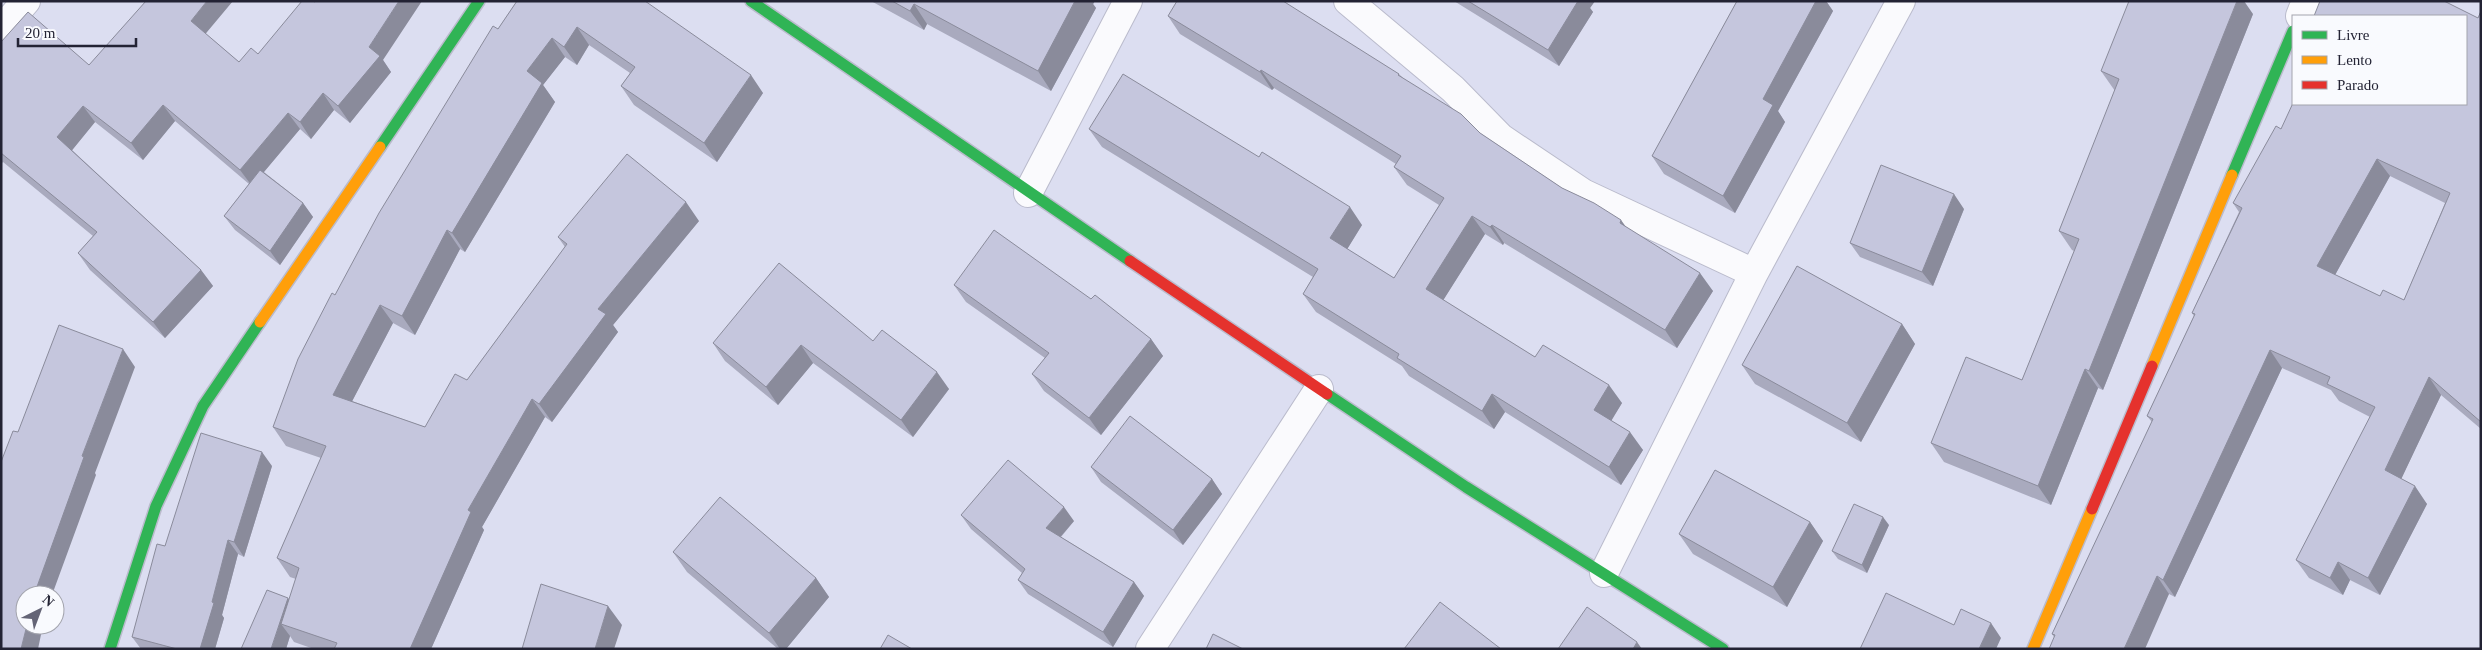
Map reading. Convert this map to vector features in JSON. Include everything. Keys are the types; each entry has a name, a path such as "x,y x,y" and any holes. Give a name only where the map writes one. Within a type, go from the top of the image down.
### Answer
{"street":[{"path":"1,30 26,1"},
{"path":"110,649 156,506 203,406 479,1"},
{"path":"751,1 1028,193 1466,487 1723,649"},
{"path":"1028,193 1128,1"},
{"path":"1348,1 1453,89 1501,138 1583,193 1754,273"},
{"path":"1604,573 1754,273 1901,1"},
{"path":"2300,15 2306,1"},
{"path":"2033,649 2292,33"},
{"path":"1150,649 1320,388"}],"building":[{"path":"146,1 207,1 191,21 239,62 251,48 258,54 302,1 399,1 369,47 380,56 338,106 323,93 300,122 288,113 240,170 163,105 131,143 83,106 57,137 201,270 153,322 78,253 97,232 1,153 1,42 28,12 89,65"},
{"path":"517,1 645,1 751,75 704,143 621,86 635,67 577,27 564,47 552,38 527,71 542,83 452,233 447,230 402,316 380,305 333,395 425,427 455,374 467,380 567,244 558,237 627,154 686,202 598,309 606,314 539,404 532,399 468,510 471,512 410,649 334,649 337,643 281,624 299,568 277,558 326,446 273,427 298,359 332,293 335,295 379,213 493,26 498,29"},
{"path":"892,1 1075,1 1038,71 914,4 910,11"},
{"path":"1177,1 1283,1 1461,114 1480,133 1562,188 1594,203 1621,220 1620,223 1700,273 1665,330 1492,225 1490,227 1472,216 1426,289 1535,357 1543,345 1609,385 1594,410 1630,432 1609,467 1492,394 1482,411 1397,358 1399,354 1303,294 1318,269 1089,129 1123,74 1259,157 1262,152 1350,207 1330,238 1394,278 1444,198 1394,167 1401,156 1261,70 1260,72 1168,16"},
{"path":"1468,1 1578,1 1548,50"},
{"path":"1737,1 1816,1 1763,99 1773,105 1723,196 1652,156"},
{"path":"2129,1 2237,1 2089,371 2085,369 2038,486 1931,443 1966,357 2022,380 2079,239 2059,231 2119,79 2101,71"},
{"path":"2320,1 2444,1 2478,18 2481,11 2481,422 2429,377 2385,470 2415,486 2368,578 2338,562 2330,578 2296,560 2375,407 2327,384 2330,377 2270,350 2163,580 2157,576 2124,649 2049,649 2055,635 2052,634 2153,419 2147,416 2195,314 2192,313 2242,208 2233,203 2276,126 2281,129 2292,105 2467,105 2467,15 2314,15","holes":["2377,159 2450,193 2404,300 2383,290 2380,296 2317,266"]},
{"path":"1881,165 1954,194 1922,272 1850,243"},
{"path":"260,170 303,203 270,251 224,216"},
{"path":"994,230 1091,299 1095,295 1151,339 1089,418 1032,374 1049,353 954,285"},
{"path":"779,263 873,341 882,330 937,372 901,420 801,345 766,387 713,343"},
{"path":"1797,266 1902,324 1847,423 1742,365"},
{"path":"59,325 123,349 82,456 84,457 38,585 15,585 15,635 24,635 21,649 1,649 1,462 13,431 18,432"},
{"path":"1130,416 1212,479 1173,530 1091,467"},
{"path":"201,433 262,452 234,542 228,540 212,602 214,603 200,649 177,649 132,637 157,544 165,546"},
{"path":"1008,460 1064,507 1046,528 1134,582 1103,632 1018,580 1025,569 961,515"},
{"path":"1715,470 1810,522 1773,587 1679,534"},
{"path":"720,497 816,578 769,633 673,552"},
{"path":"1854,504 1883,517 1862,565 1832,551"},
{"path":"541,584 608,606 595,649 522,649"},
{"path":"267,590 288,598 271,649 241,649"},
{"path":"1886,593 1954,625 1961,609 1991,623 1979,649 1860,649"},
{"path":"1440,602 1501,649 1404,649"},
{"path":"1587,607 1637,642 1633,649 1558,649"},
{"path":"1213,634 1243,649 1206,649"},
{"path":"888,635 912,649 880,649"}],"traffic: fast":[{"path":"380,147 479,1"},
{"path":"751,1 1130,261"},
{"path":"2232,175 2292,33"},
{"path":"110,649 156,506 203,406 260,322"},
{"path":"1327,394 1466,487 1723,649"}],"traffic: slow":[{"path":"260,322 380,147"},
{"path":"2152,366 2232,175"},
{"path":"2033,649 2092,509"}],"traffic: jam":[{"path":"1130,261 1327,394"},
{"path":"2092,509 2152,366"}]}
